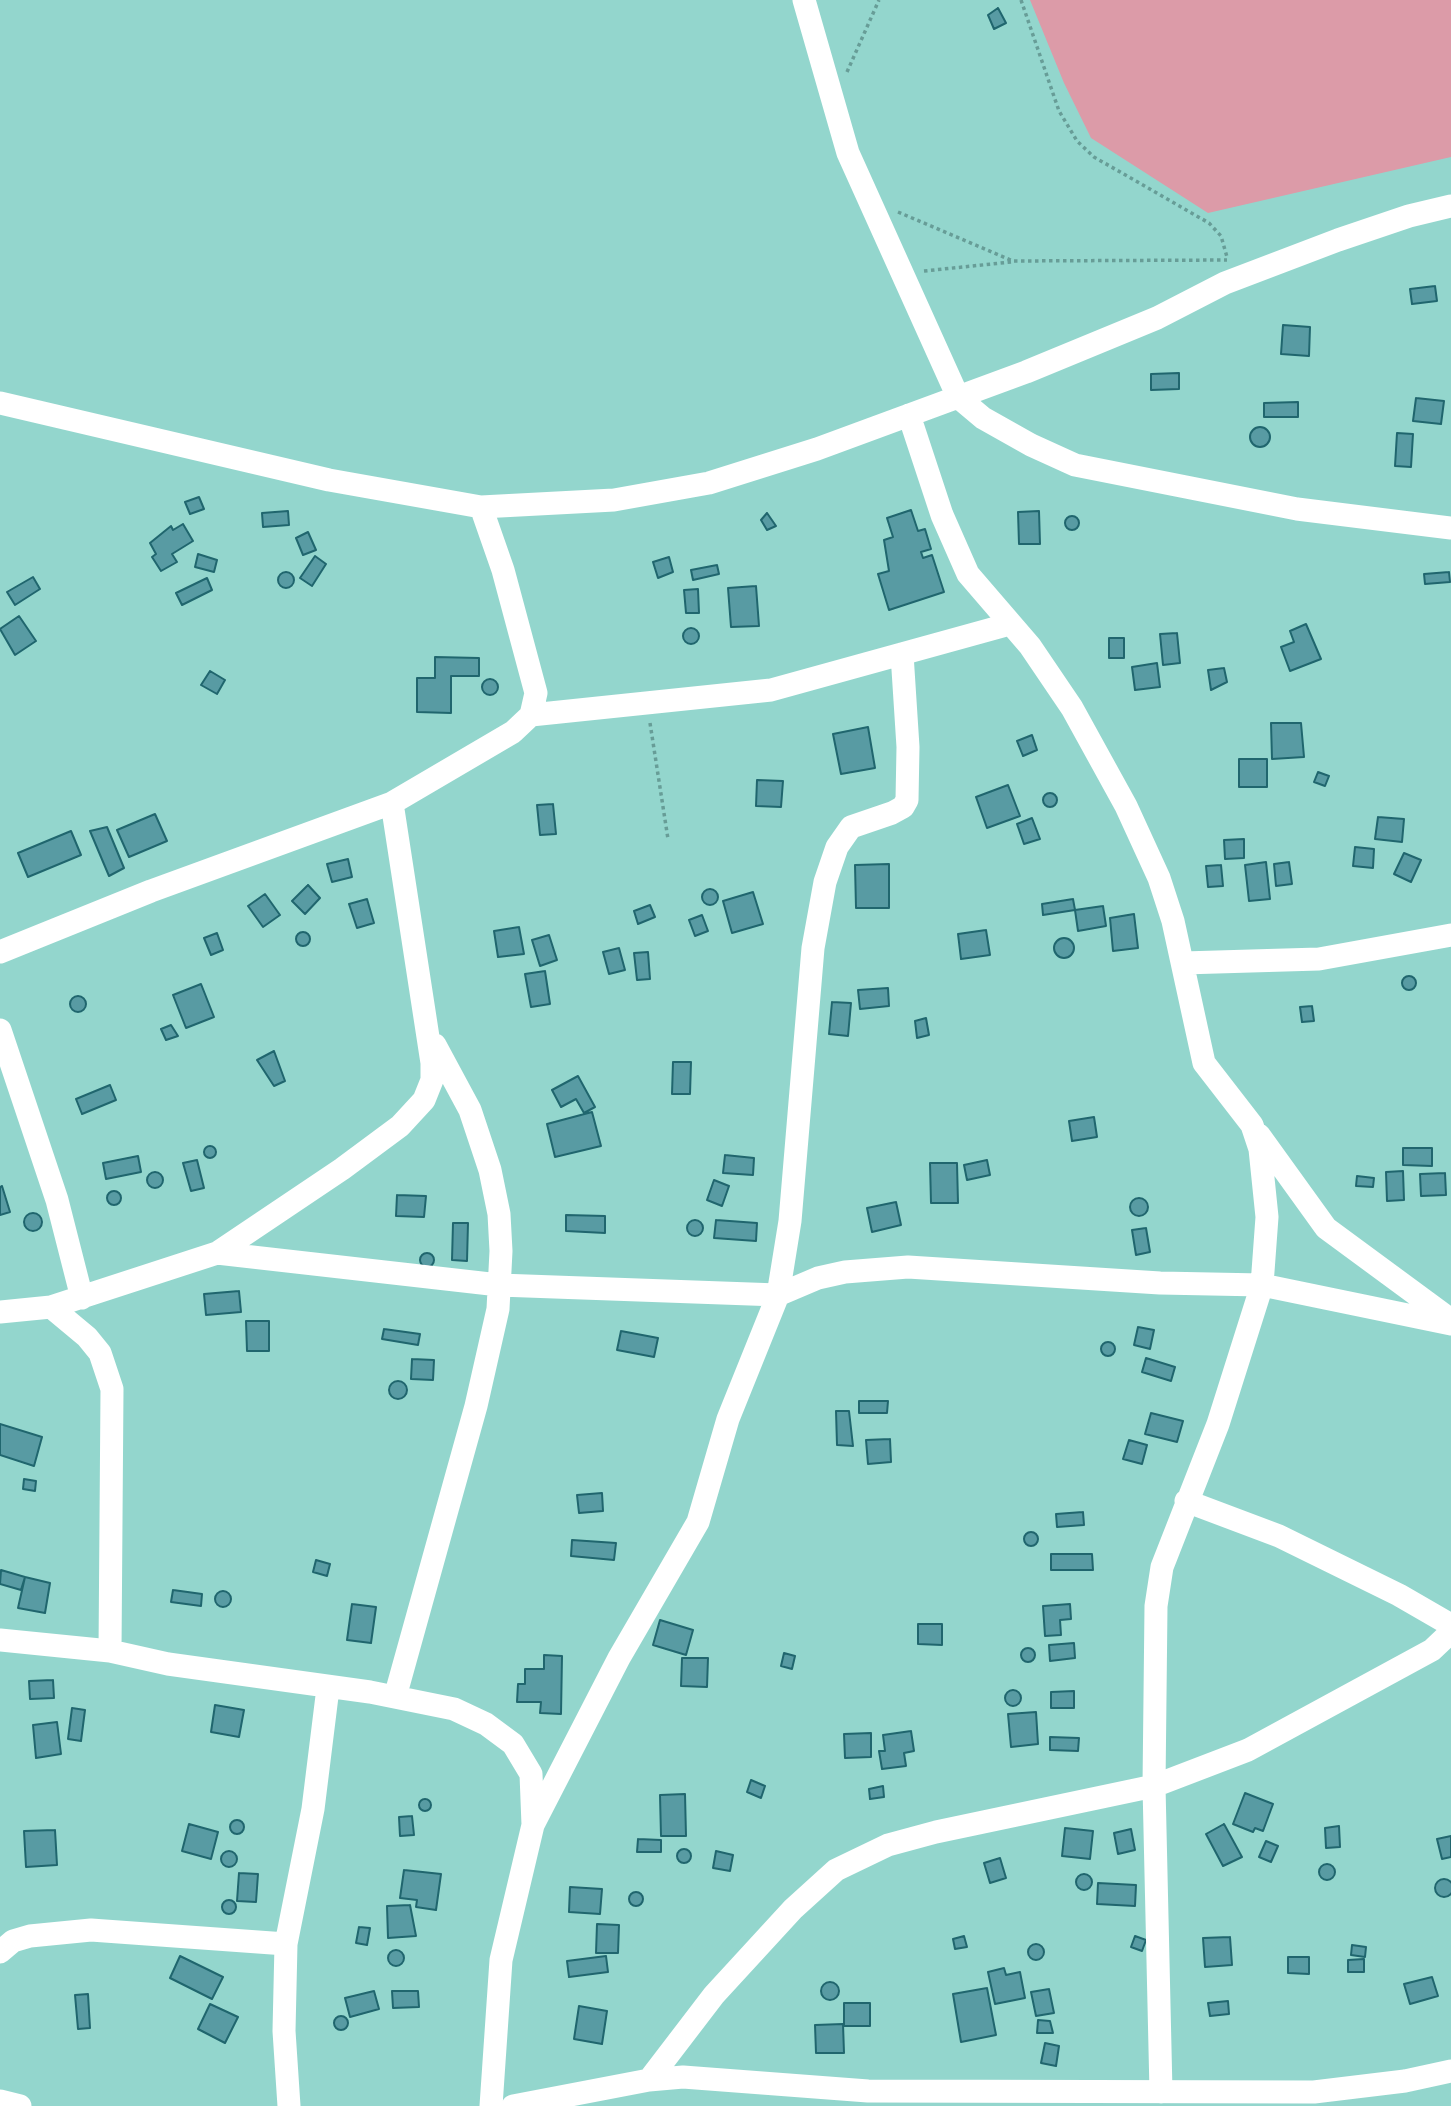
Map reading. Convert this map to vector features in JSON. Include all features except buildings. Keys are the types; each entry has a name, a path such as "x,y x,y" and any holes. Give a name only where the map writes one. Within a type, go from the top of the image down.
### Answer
{"street":[{"path":"804,0 832,106 848,153 958,397 995,425 1075,465 1297,509 1451,528"},
{"path":"0,403 329,480 481,507 576,504 698,485 752,471 958,397 1157,318 1226,283 1338,240 1409,216 1451,206"},
{"path":"909,415 953,546 979,590 1050,675 1126,806 1159,878 1183,963 1204,1063 1326,1228 1451,1322"},
{"path":"0,952 151,891 392,803 513,732 531,715 536,693 533,675 481,507"},
{"path":"531,715 771,690 1010,624"},
{"path":"491,2106 501,1960 533,1825 619,1658 698,1522 728,1419 778,1295 790,1221 813,948 825,882 837,847 851,827 903,807 909,789 902,654"},
{"path":"0,1312 51,1307 217,1253 342,1169 400,1126 424,1100 432,1080 428,1032 392,803"},
{"path":"1183,963 1319,959 1451,935"},
{"path":"0,1030 57,1200 82,1298"},
{"path":"395,1697 495,1333 499,1285 499,1214 482,1139 428,1032"},
{"path":"1161,2092 1154,1786 1158,1587 1166,1555 1218,1424 1262,1285 1267,1217 1260,1149 1252,1125"},
{"path":"217,1253 499,1285 778,1295 818,1278 845,1272 908,1267 1160,1283 1262,1285 1451,1322"},
{"path":"51,1307 87,1337 100,1353 111,1389 110,1651"},
{"path":"1186,1502 1279,1536 1399,1595 1451,1625"},
{"path":"649,2080 714,1995 793,1909 836,1870 888,1845 936,1832 1154,1786 1248,1751 1441,1648 1451,1632"},
{"path":"0,1640 110,1651 168,1664 395,1697 454,1709 486,1724 513,1744 531,1774 533,1825"},
{"path":"289,2106 284,2031 286,1944 313,1809 328,1688"},
{"path":"0,1952 13,1941 30,1936 91,1930 286,1944"},
{"path":"513,2106 649,2080 724,2079 954,2099 1161,2092 1314,2092 1405,2081 1451,2071"},
{"path":"0,2101 20,2106"}],"path":[{"path":"832,106 879,0"},
{"path":"1021,0 1059,111 1077,141 1094,157 1209,223 1221,236 1227,258 1226,283"},
{"path":"870,201 955,234 1013,261"},
{"path":"903,272 1013,261 1227,258"},
{"path":"668,839 649,714 677,700"}],"shaded area":[{"path":"1030,0 1451,0 1451,157 1208,213 1091,138 1064,83"}]}
